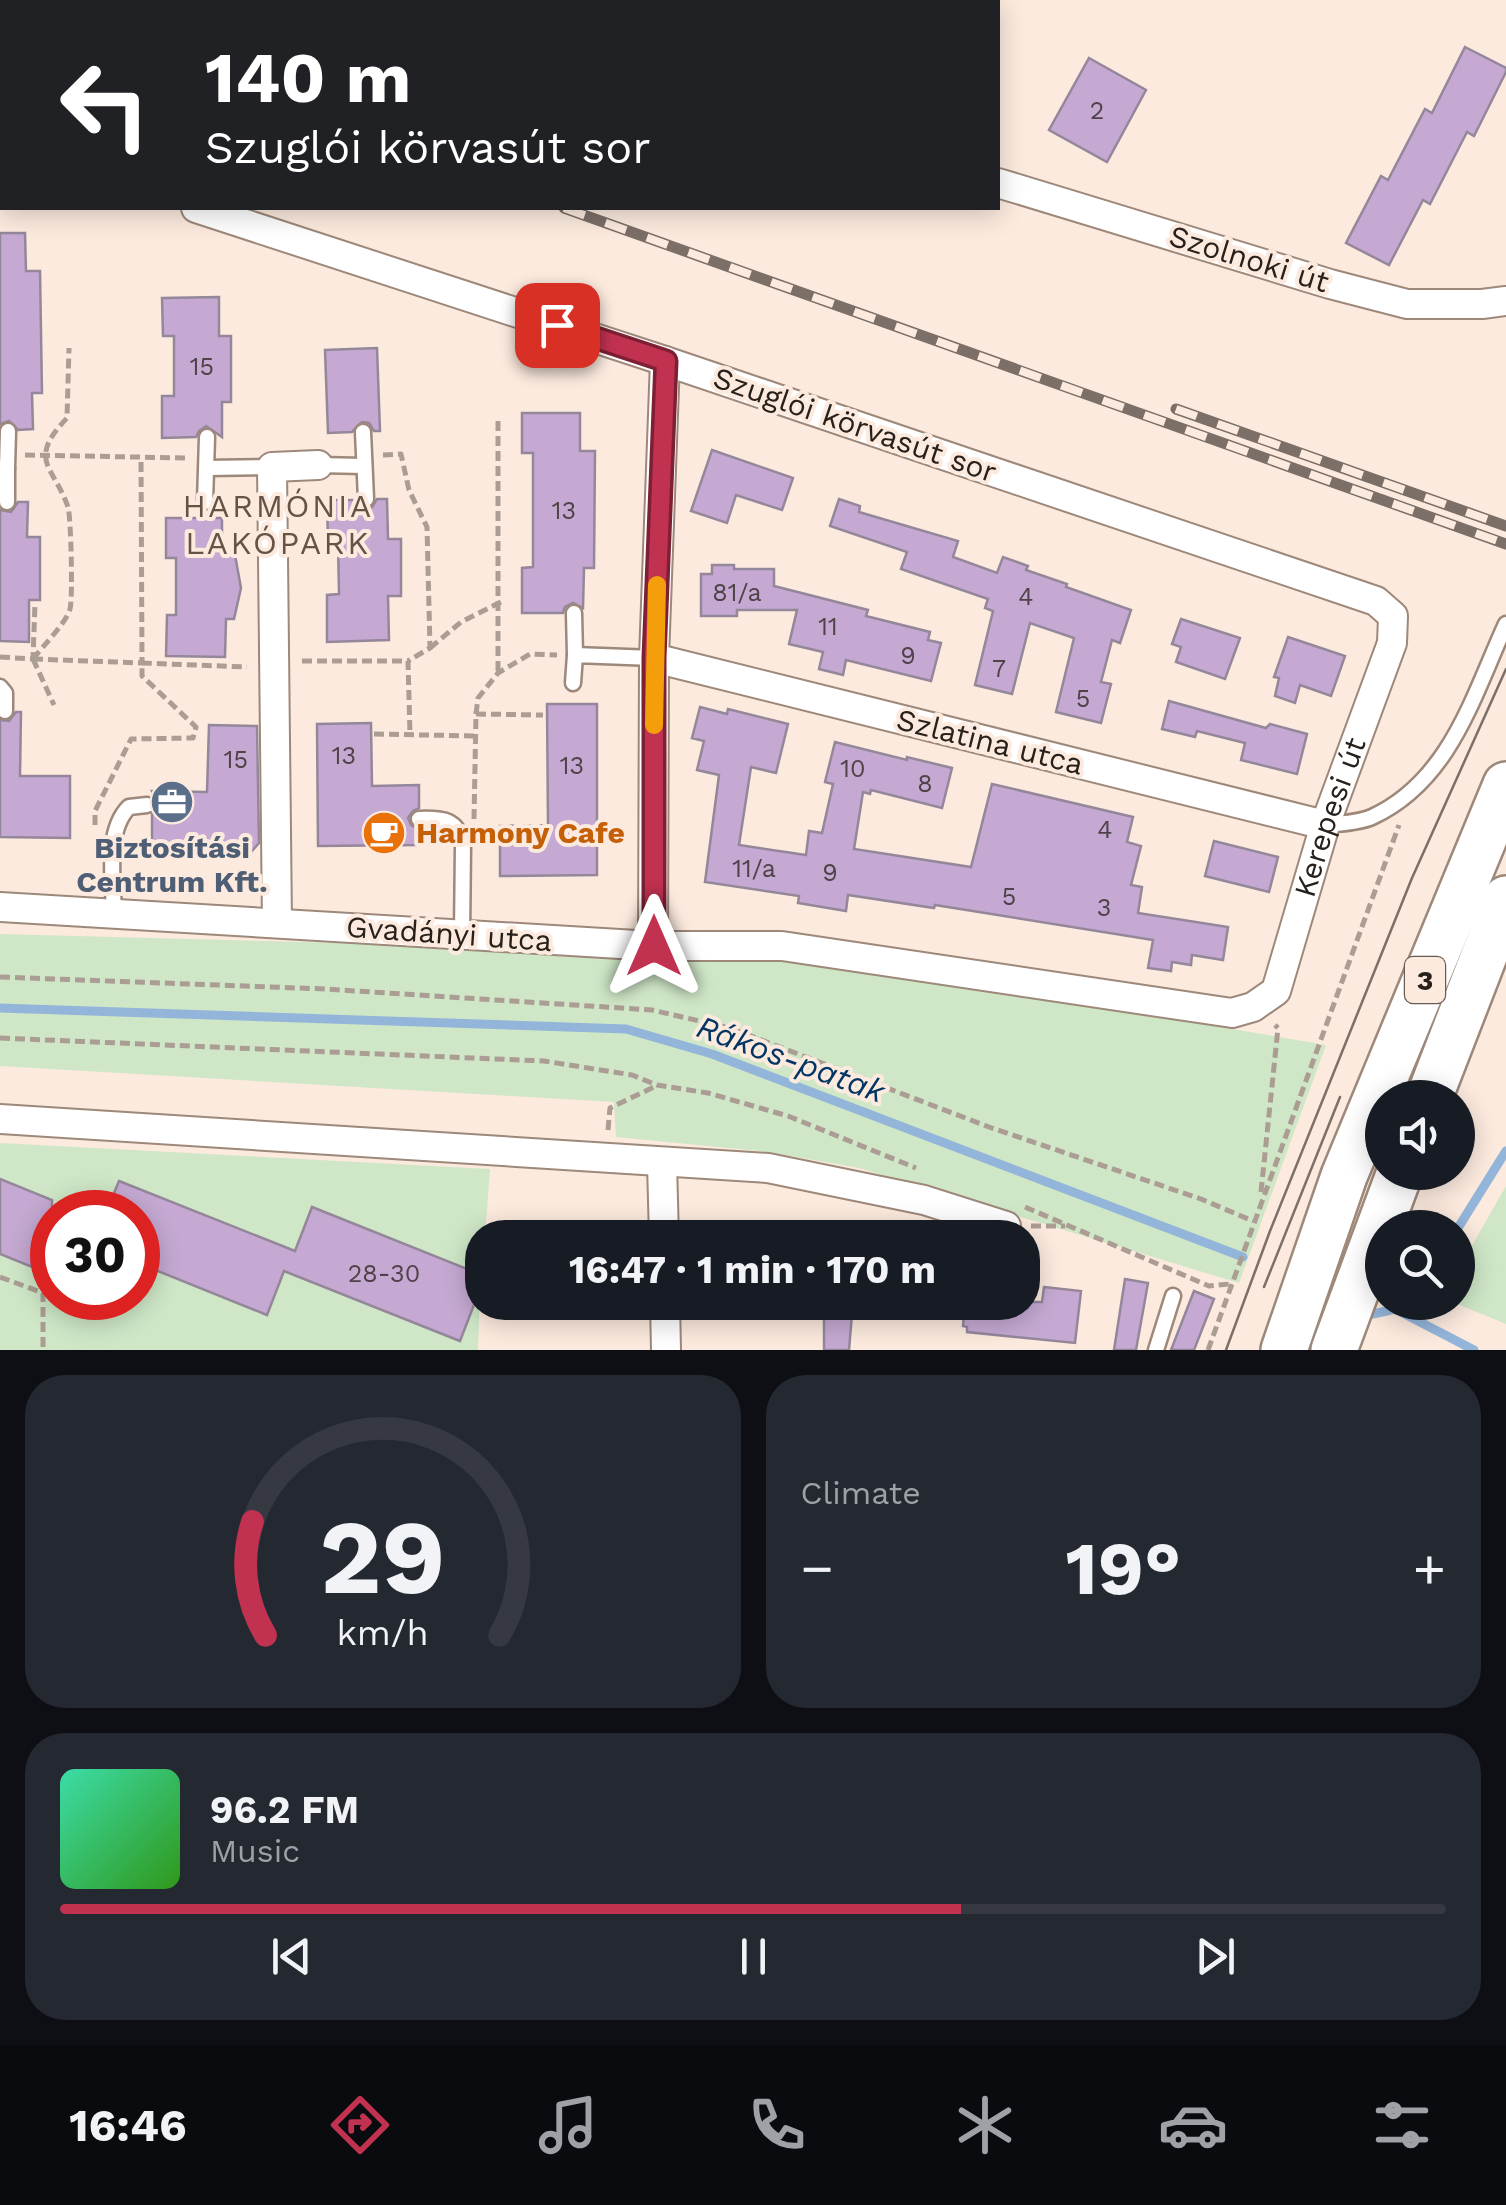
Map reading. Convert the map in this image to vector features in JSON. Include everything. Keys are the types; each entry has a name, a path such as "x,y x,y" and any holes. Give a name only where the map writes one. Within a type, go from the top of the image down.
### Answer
{"main road":[{"name":"3","path":"1284,1350 1344,1176 1506,785"},
{"name":"3","path":"1436,1080 1506,899"},
{"path":"1334,1350 1393,1190"}],"street":[{"name":"Szolnoki út","path":"1000,184 1408,304 1506,301"},
{"name":"Szuglói körvasút sor","path":"202,210 666,361 1376,601 1393,616"},
{"path":"654,946 654,658 666,361"},
{"path":"276,923 287,664 272,468 318,466"},
{"name":"Kerepesi út","path":"1254,1008 1276,991 1325,826 1392,642 1393,616"},
{"name":"Szlatina utca","path":"654,658 1325,826"},
{"name":"Gvadányi utca","path":"0,907 654,946 782,946 1232,1013 1254,1008"},
{"path":"0,1120 768,1168 1010,1215"},
{"path":"662,1164 664,1220"},
{"path":"665,1320 666,1350"}],"lane":[{"path":"7,502 8,430"},
{"path":"363,432 366,499"},
{"path":"206,502 208,438"},
{"path":"318,466 365,461"},
{"path":"207,463 272,468"},
{"path":"574,614 574,683"},
{"path":"1325,826 1369,818 1411,794 1448,752 1506,624"},
{"path":"575,655 654,658"},
{"path":"0,687 5,712"},
{"path":"114,916 113,840 121,814 129,806 146,805"},
{"path":"420,819 443,818 460,832 462,935"},
{"path":"1156,1350 1172,1296"}],"path":[{"path":"33,659 70,610 70,510 45,467 54,432 67,418 69,348"},
{"path":"498,420 498,674"},
{"path":"5,464 46,454 207,463"},
{"path":"365,461 401,454 408,490 428,527 430,648"},
{"path":"113,840 95,838 96,811 131,739 193,738 196,727 142,676 141,457"},
{"path":"0,658 142,663 408,661 461,622 500,602"},
{"path":"34,603 33,659 54,705"},
{"path":"474,827 478,698 498,674 530,654 575,655"},
{"path":"408,661 410,734"},
{"path":"476,714 543,715"},
{"path":"374,734 476,736"},
{"path":"1208,1350 1411,794"},
{"path":"0,978 325,989 652,1010 730,1028 989,1127 1201,1198 1253,1221"},
{"path":"1254,1008 1278,1028 1260,1203"},
{"path":"0,1038 544,1061 632,1075 658,1085 788,1116 925,1172"},
{"path":"610,1108 658,1085"},
{"path":"1010,1215 1088,1232 1209,1286 1230,1284"},
{"path":"1010,1215 1051,1216 1068,1226"},
{"path":"0,1277 43,1293 43,1350"}],"green space":[{"path":"0,934 756,954 877,968 1326,1045 1239,1283 859,1168 768,1152 616,1137 614,1102 0,1066"},
{"path":"0,1143 490,1169 486,1220 465,1220 465,1320 479,1320 478,1350 0,1350"},
{"path":"1506,1186 1506,1324 1475,1311 1475,1240"}],"building":[{"path":"1465,47 1506,68 1506,72 1474,136 1467,132 1430,204 1423,200 1389,265 1346,243 1381,176 1388,180 1425,109 1432,113"},
{"path":"1089,58 1146,90 1107,162 1049,130"},
{"path":"0,233 25,233 26,271 40,271 42,393 32,393 33,429 18,430 9,421 0,424"},
{"path":"219,297 219,336 231,336 231,402 222,402 222,437 206,426 196,437 162,438 162,396 174,396 174,336 163,336 162,298"},
{"path":"377,348 380,431 362,422 352,432 328,433 325,350"},
{"path":"522,413 580,413 580,451 595,451 594,568 584,568 583,608 573,603 563,613 522,613 522,568 533,567 533,453 522,453"},
{"path":"712,450 793,478 782,510 736,495 727,523 691,511"},
{"path":"377,499 387,499 388,539 401,539 401,596 388,596 389,640 327,642 327,595 339,594 338,543 328,543 327,500 355,500 366,510"},
{"path":"839,499 860,506 859,512 958,541 953,557 997,573 1003,557 1028,566 1026,570 1067,584 1066,587 1131,610 1120,643 1112,640 1101,682 1111,684 1101,723 1056,712 1074,638 1030,623 1012,694 975,685 993,611 985,608 988,599 901,569 907,552 830,526"},
{"path":"18,502 28,502 27,537 40,537 40,600 29,600 29,642 0,641 0,510 11,512"},
{"path":"166,518 222,518 222,555 235,555 241,588 234,619 226,619 225,657 166,656 167,615 176,615 176,558 166,558"},
{"path":"712,565 774,569 774,586 868,610 866,616 930,632 928,640 941,643 931,681 846,660 843,675 819,669 823,652 789,644 797,610 737,610 737,616 701,616 701,574 712,574"},
{"path":"1181,619 1240,638 1225,679 1176,662 1181,647 1172,644"},
{"path":"1288,637 1345,656 1331,696 1300,685 1295,703 1275,696 1279,678 1274,677"},
{"path":"1169,701 1266,728 1270,724 1307,734 1297,774 1241,760 1245,743 1197,731 1195,737 1162,729"},
{"path":"547,704 597,704 597,875 500,876 500,826 548,825"},
{"path":"700,707 727,714 728,709 788,724 776,773 751,767 739,845 806,855 809,831 822,833 833,784 825,782 835,742 907,757 952,768 942,808 871,790 870,794 863,792 854,849 971,867 992,784 1133,817 1127,842 1141,846 1131,885 1142,887 1138,913 1228,927 1223,960 1192,955 1191,965 1172,962 1171,971 1148,968 1153,940 848,895 846,911 798,903 799,896 705,882 719,775 697,770 704,741 692,738"},
{"path":"21,712 20,776 70,776 70,838 0,837 0,720 9,721"},
{"path":"371,723 372,786 419,785 419,808 408,818 419,830 420,845 318,846 317,724"},
{"path":"209,725 257,726 259,843 251,852 152,851 152,814 158,805 152,791 207,792"},
{"path":"1214,841 1278,857 1269,892 1205,876"},
{"path":"0,1179 30,1191 30,1266 0,1254"},
{"path":"119,1181 142,1190 115,1190"},
{"path":"160,1197 295,1251 312,1207 465,1268 465,1320 468,1320 460,1341 284,1271 267,1315 160,1272"},
{"path":"1125,1279 1148,1283 1136,1350 1114,1350"},
{"path":"1044,1287 1081,1291 1075,1343 967,1332 963,1326 964,1320 1040,1320"},
{"path":"1194,1291 1214,1299 1194,1350 1171,1350"},
{"path":"824,1320 852,1320 849,1350 824,1350"}],"waterway":[{"name":"Rákos-patak","path":"0,1008 626,1029 712,1054 1243,1257"},
{"name":"Rákos-patak","path":"1469,1210 1506,1151"},
{"name":"Rákos-patak","path":"1416,1320 1474,1350"}],"tram line":[{"path":"1226,1350 1412,878 1506,669"},
{"path":"1264,1287 1340,1097"}],"railway":[{"path":"570,210 1506,544"},
{"path":"1176,409 1506,526"}],"slow traffic":[{"path":"654,725 657,585"}],"place":[{"name":"Biztosítási Centrum Kft.","path":"172,802"},
{"name":"Harmony Cafe","path":"384,833"}],"district":[{"name":"HARMÓNIA LAKÓPARK","path":"278,524"}],"route":[{"path":"557,325 666,361 654,658 654,946"}]}
